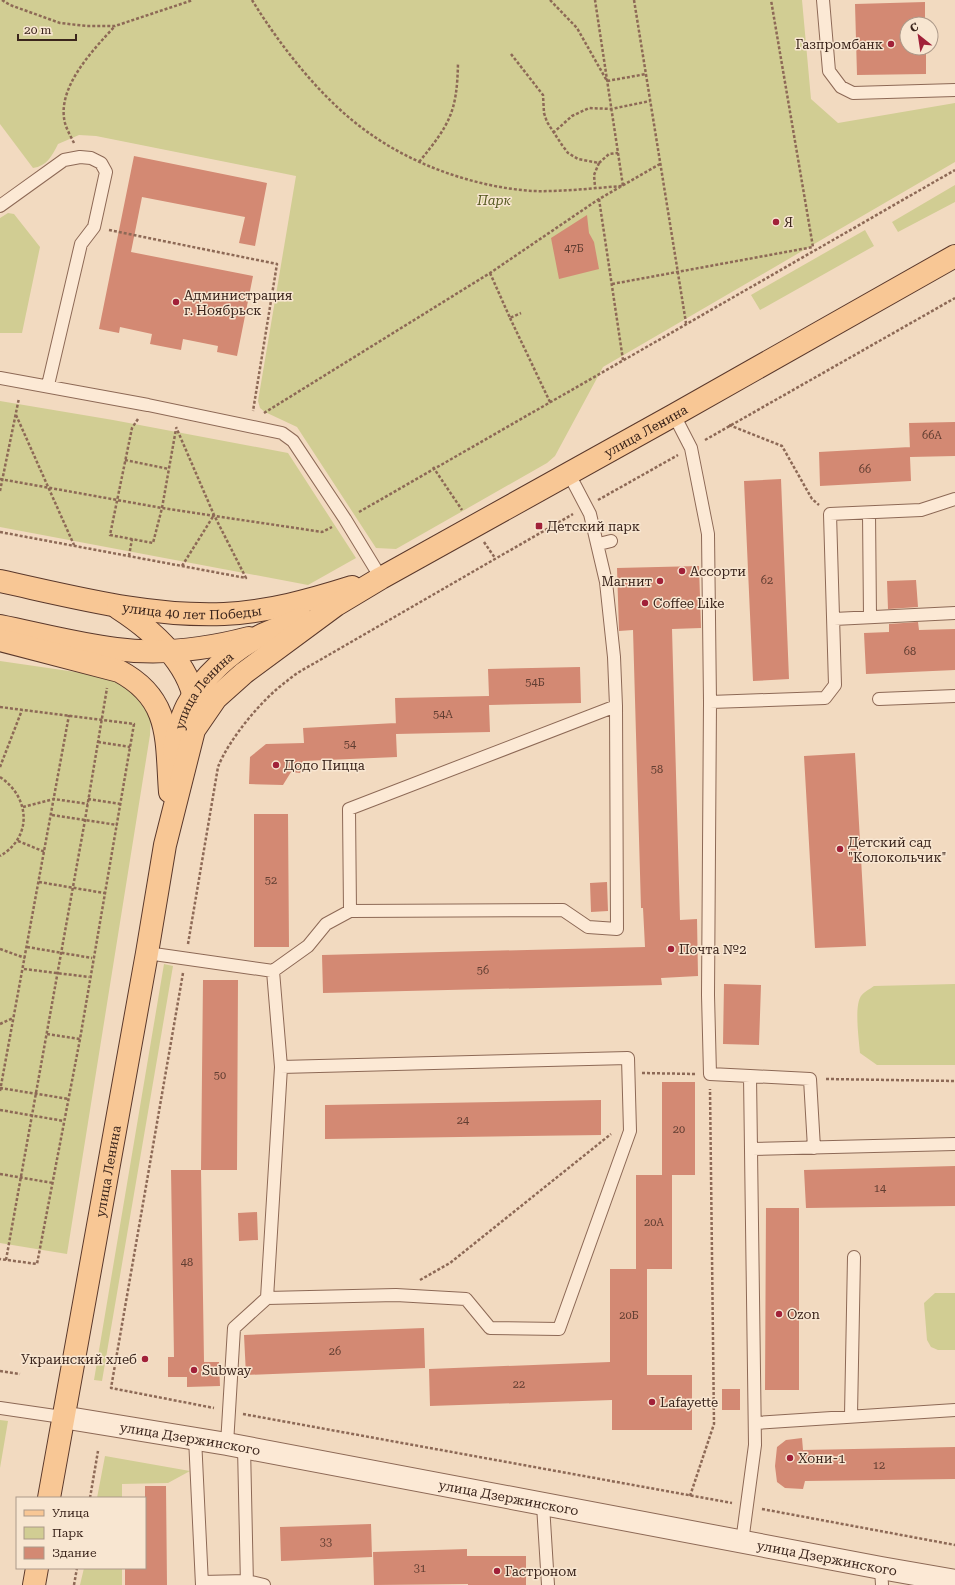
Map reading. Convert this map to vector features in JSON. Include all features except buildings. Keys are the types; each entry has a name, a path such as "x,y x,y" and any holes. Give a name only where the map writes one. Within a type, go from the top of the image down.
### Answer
{"main road":[{"name":"улица Ленина","path":"165,845 194,730 216,698 231,683 270,652 336,606 381,578 569,474 955,256"},
{"name":"улица 40 лет Победы","path":"0,581 115,606 160,612 225,614 292,604 381,578"},
{"path":"115,606 140,622 168,650 185,675 194,695 196,711 194,730"},
{"name":"улица Ленина","path":"48,1497 147,954 165,845 178,728 187,706 194,695 211,674 232,654 262,635 336,606"},
{"name":"улица 40 лет Победы","path":"0,626 116,649 168,650 215,646 262,635"},
{"path":"0,640 119,671 134,678 145,688 158,707 165,727 170,792"},
{"path":"34,1585 37,1569"}],"street":[{"name":"улица Дзержинского","path":"62,1417 235,1445 742,1542 881,1577 955,1581"}],"lane":[{"path":"823,0 829,71 840,87 853,93 955,90"},
{"path":"0,206 64,160 80,157 91,158 101,163 106,172 94,227 81,244 48,386"},
{"path":"0,378 148,405 282,433 293,441 381,578"},
{"path":"674,415 690,448 700,516 708,534 710,702 708,988 710,1074 810,1079 814,1148"},
{"path":"147,954 273,970 308,946 326,924 350,911 563,910 588,927 617,929 616,706 614,657 606,582 599,544 587,506 569,474"},
{"path":"710,702 825,698 835,685 830,514 921,510 955,499"},
{"path":"869,513 870,617"},
{"path":"599,544 611,541"},
{"path":"834,619 955,613"},
{"path":"879,699 955,696"},
{"path":"350,911 349,809 616,706"},
{"path":"267,1298 281,1067 273,970"},
{"path":"247,1583 235,1445 230,1411 234,1328 267,1298 396,1295 466,1299 490,1328 559,1329 630,1131 628,1058 281,1067"},
{"path":"742,1542 755,1445 750,1076"},
{"path":"752,1149 955,1144"},
{"path":"851,1415 854,1257"},
{"path":"0,1408 62,1417"},
{"path":"755,1423 851,1415 955,1410"},
{"path":"195,1438 202,1584 247,1583 264,1585"},
{"path":"543,1504 548,1585"}],"path":[{"path":"2,0 10,5 60,23 87,26 115,26 192,0"},
{"path":"252,0 280,44 338,107 368,133 400,153 419,162 499,187 534,191 623,186"},
{"path":"550,0 577,28 607,81"},
{"path":"595,0 623,186"},
{"path":"634,0 686,323"},
{"path":"612,284 813,247 770,0"},
{"path":"80,157 65,123 64,105 79,67 115,26"},
{"path":"511,54 543,95 544,113 552,133 568,153 578,159 599,163"},
{"path":"419,162 437,140 451,116 457,92 458,63"},
{"path":"607,81 646,74"},
{"path":"552,133 579,112 597,107 611,109 650,101"},
{"path":"595,188 594,175 599,163 609,154 618,153"},
{"path":"251,426 268,410 490,273 599,199 660,164"},
{"path":"1,479 116,498 162,508 322,532 955,170"},
{"path":"599,199 623,360"},
{"path":"94,227 277,264 251,426"},
{"path":"490,273 550,402"},
{"path":"955,298 728,425 313,664 287,680 270,695 237,734 223,754 218,767 111,1388 955,1545"},
{"path":"510,318 521,313"},
{"path":"0,491 1,479 16,415 22,381"},
{"path":"148,405 132,428 116,498 110,535 153,543 162,508 176,429"},
{"path":"0,532 246,578 214,515 176,429 170,410"},
{"path":"16,415 46,486 74,545"},
{"path":"728,425 782,446 812,499 830,514"},
{"path":"125,460 169,469"},
{"path":"182,566 214,515"},
{"path":"128,556 132,539"},
{"path":"6,1260 62,953 108,684"},
{"path":"0,707 134,724 121,804 92,958 80,1039 37,1264 0,1259"},
{"path":"0,767 22,710"},
{"path":"69,715 52,815 26,947 24,969 0,1089 69,1099"},
{"path":"98,742 130,747"},
{"path":"0,777 12,786 19,796 23,807 24,819 18,841 8,852 0,856"},
{"path":"23,807 54,799 88,804"},
{"path":"88,799 121,804"},
{"path":"52,815 117,825"},
{"path":"18,841 45,852"},
{"path":"39,882 104,893"},
{"path":"26,947 92,958"},
{"path":"0,949 25,958"},
{"path":"24,969 89,978"},
{"path":"0,1024 14,1017"},
{"path":"47,1034 80,1039"},
{"path":"628,1073 710,1074 714,1424 690,1496"},
{"path":"810,1079 955,1081"},
{"path":"0,1110 64,1121"},
{"path":"396,1295 450,1263 604,1141 629,1117"},
{"path":"0,1174 53,1183"},
{"path":"0,1370 20,1374"},
{"path":"90,1497 98,1451"},
{"path":"74,1585 77,1569"}],"green space":[{"name":"Парк","path":"0,0 802,0 811,99 838,123 955,103 955,162 603,367 555,456 547,463 396,549 376,548 297,427 265,412 260,408 258,401 296,176 96,136 79,135 58,144 45,163 33,168 0,124"},
{"path":"955,185 955,202 898,232 892,222"},
{"path":"8,213 14,214 40,247 22,333 0,333 0,218"},
{"path":"865,230 874,246 760,310 751,295"},
{"path":"0,401 113,420 288,453 356,558 308,585 0,527"},
{"path":"0,661 117,678 137,693 151,716 150,735 67,1254 0,1243"},
{"path":"164,964 173,966 102,1381 94,1380"},
{"path":"955,984 955,1065 877,1065 860,1053 858,1007 861,996 866,991 874,986"},
{"path":"935,1293 955,1293 955,1350 938,1350 931,1347 927,1340 924,1303"},
{"path":"0,1420 8,1421 0,1468"},
{"path":"105,1456 190,1471 168,1483 122,1484 122,1497 97,1497"},
{"path":"84,1569 122,1569 122,1585 80,1585"}],"place":[{"name":"Газпромбанк","path":"891,44"},
{"name":"Я","path":"776,222"},
{"name":"Администрация г. Ноябрьск","path":"176,302"},
{"name":"Детский парк","path":"539,526"},
{"name":"Ассорти","path":"682,571"},
{"name":"Магнит","path":"660,581"},
{"name":"Coffee Like","path":"645,603"},
{"name":"Додо Пицца","path":"276,765"},
{"name":"Детский сад \"Колокольчик\"","path":"840,849"},
{"name":"Почта №2","path":"671,949"},
{"name":"Ozon","path":"779,1314"},
{"name":"Украинский хлеб","path":"145,1359"},
{"name":"Subway","path":"194,1370"},
{"name":"Lafayette","path":"652,1402"},
{"name":"Хони-1","path":"790,1458"},
{"name":"Гастроном","path":"497,1571"}]}
